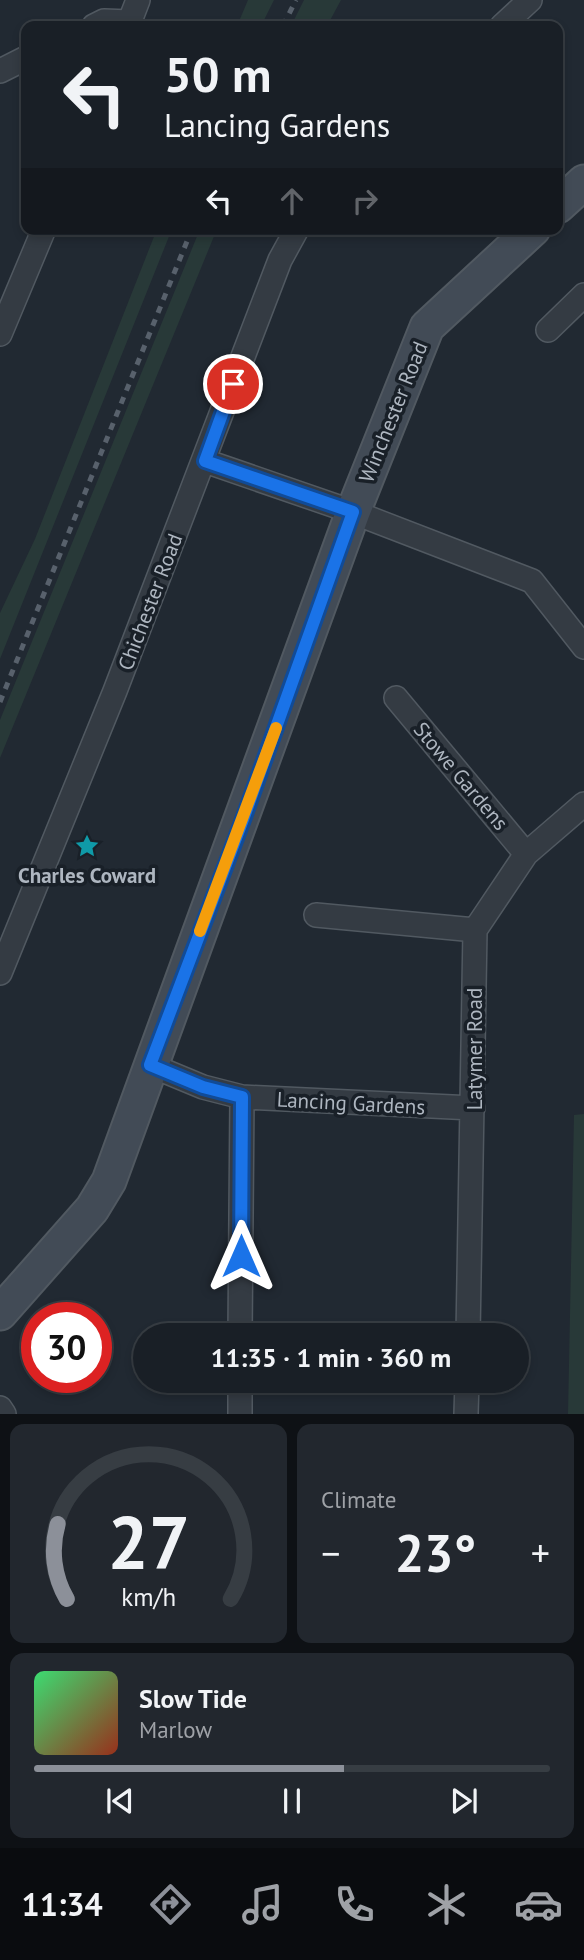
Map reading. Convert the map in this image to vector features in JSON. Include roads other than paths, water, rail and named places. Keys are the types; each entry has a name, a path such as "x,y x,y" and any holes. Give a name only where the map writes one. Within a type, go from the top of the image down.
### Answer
{"street":[{"path":"130,21 138,0"},
{"path":"507,21 530,0"},
{"path":"0,71 21,60"},
{"path":"563,201 584,182"},
{"path":"0,334 41,235"},
{"name":"Chichester Road","path":"0,973 115,691 280,260 294,235"},
{"name":"Winchester Road","path":"0,1313 92,1209 120,1156 150,1065 244,817 353,512 427,327 527,235"},
{"path":"548,330 584,295"},
{"path":"205,461 353,512 532,581 584,647"},
{"name":"Stowe Gardens","path":"396,698 526,854"},
{"path":"316,915 475,930 526,854 584,804"},
{"name":"Latymer Road","path":"468,1323 475,930"},
{"name":"Lancing Gardens","path":"150,1065 203,1087 242,1097 473,1108"},
{"path":"240,1323 242,1097"},
{"path":"240,1393 240,1414"},
{"path":"466,1414 467,1393"},
{"path":"0,1408 4,1414"}],"railway":[{"path":"286,21 296,0"},
{"path":"0,702 190,235"}],"place":[{"name":"Charles Coward","path":"87,846"}]}
